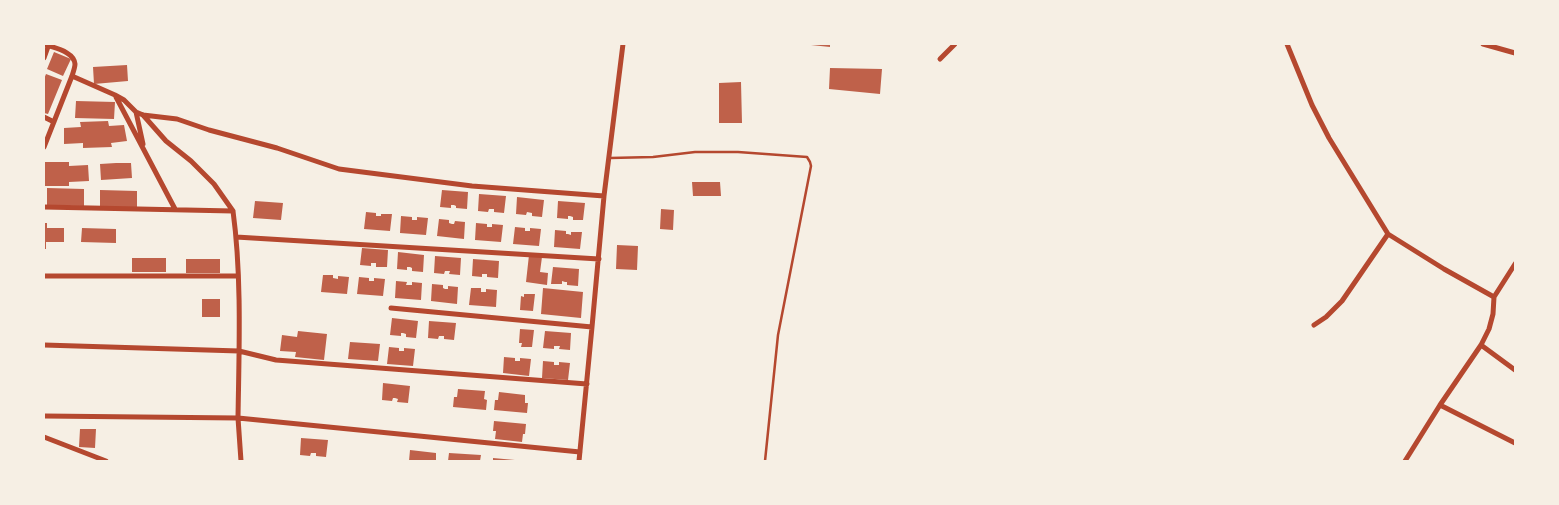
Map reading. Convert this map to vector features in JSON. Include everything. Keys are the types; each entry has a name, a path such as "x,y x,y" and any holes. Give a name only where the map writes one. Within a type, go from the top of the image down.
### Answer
{"street":[{"path":"579,461 604,196 623,44"},
{"path":"940,59 955,44"},
{"path":"1287,44 1312,105 1329,138 1388,234 1444,270 1494,297"},
{"path":"1482,44 1497,45 1515,53"},
{"path":"44,58 48,45 65,52 72,57 75,64 44,147"},
{"path":"72,76 115,95 124,100 136,112 143,115 177,119 209,130 277,148 339,169 472,186 604,196"},
{"path":"115,95 175,209"},
{"path":"136,112 145,152"},
{"path":"143,115 166,141 192,161 214,184 233,211 238,276 238,418 241,461"},
{"path":"44,118 54,122"},
{"path":"44,207 233,211"},
{"path":"1314,326 1339,305 1388,234"},
{"path":"236,237 599,259"},
{"path":"1405,461 1481,345 1489,329 1493,314 1494,297 1515,264"},
{"path":"44,276 238,276"},
{"path":"391,308 592,327"},
{"path":"44,345 239,351 276,360 587,384"},
{"path":"1481,345 1515,370"},
{"path":"1440,405 1515,443"},
{"path":"44,416 238,418 580,452"},
{"path":"44,437 106,461"}],"lane":[{"path":"610,158 653,157 696,152 738,152 807,157 810,162 778,335 765,461"}],"building":[{"path":"830,44 830,47 811,45"},
{"path":"54,52 71,59 63,76 47,69"},
{"path":"127,65 128,81 94,84 93,67"},
{"path":"830,68 882,69 880,94 829,89"},
{"path":"46,74 62,80 48,114 44,113 44,79"},
{"path":"741,82 742,123 719,123 719,83"},
{"path":"76,101 115,102 114,119 75,118"},
{"path":"108,121 109,126 124,125 127,141 111,143 112,147 83,148 83,143 64,144 64,128 81,127 80,122"},
{"path":"44,162 69,162 69,166 88,165 89,181 69,182 69,186 44,186"},
{"path":"131,163 132,178 101,180 100,164"},
{"path":"692,182 720,182 721,196 693,196"},
{"path":"47,188 84,189 84,206 47,205"},
{"path":"100,190 137,191 137,208 100,208"},
{"path":"442,190 468,192 467,209 456,208 454,205 451,205 451,208 440,207"},
{"path":"479,194 506,196 504,213 494,212 494,209 489,209 488,212 478,211"},
{"path":"517,197 544,200 542,217 532,216 532,213 527,212 526,215 516,214"},
{"path":"255,201 283,203 281,220 253,218"},
{"path":"558,201 585,203 583,220 573,220 573,217 570,216 568,216 568,219 557,218"},
{"path":"661,209 674,210 673,230 660,229"},
{"path":"366,212 376,213 376,216 392,214 390,231 364,229"},
{"path":"401,216 412,217 412,220 417,220 417,217 428,218 426,235 400,233"},
{"path":"439,219 449,220 449,223 452,224 455,221 465,222 464,239 437,236"},
{"path":"44,223 47,223 47,228 64,228 64,242 46,242 46,249 44,249"},
{"path":"476,223 487,224 487,227 492,227 492,224 503,225 501,242 475,240"},
{"path":"515,227 525,228 525,231 530,231 530,228 541,229 539,246 513,244"},
{"path":"82,228 116,229 116,243 81,242"},
{"path":"555,230 566,231 566,234 571,235 571,232 582,232 580,249 554,247"},
{"path":"617,245 638,246 637,270 616,269"},
{"path":"362,248 388,250 387,267 376,267 376,263 371,263 371,266 360,265"},
{"path":"398,252 424,255 423,272 412,271 410,267 407,267 407,270 397,269"},
{"path":"529,255 542,257 540,272 548,273 547,285 526,282"},
{"path":"435,256 461,258 460,275 449,274 450,271 445,271 444,274 434,273"},
{"path":"132,258 166,258 166,272 132,272"},
{"path":"186,259 220,259 220,273 186,273"},
{"path":"473,259 499,261 498,278 487,277 487,274 482,274 482,277 472,276"},
{"path":"553,267 579,269 578,286 567,285 567,282 562,281 562,284 551,284"},
{"path":"323,275 333,275 333,278 338,279 338,276 349,277 347,294 321,292"},
{"path":"359,277 369,278 369,281 374,281 374,278 385,279 383,296 357,294"},
{"path":"396,281 407,282 406,285 412,285 412,282 422,283 421,300 395,298"},
{"path":"432,284 443,285 445,289 448,289 448,286 458,287 457,304 431,301"},
{"path":"471,288 481,288 481,292 486,292 486,289 497,290 496,307 469,305"},
{"path":"543,288 583,292 581,318 541,314"},
{"path":"524,294 535,294 533,311 520,310 521,296 524,297"},
{"path":"202,299 220,299 220,317 202,317"},
{"path":"392,318 418,321 416,338 406,337 406,334 403,333 401,333 401,336 390,335"},
{"path":"429,321 456,323 454,340 444,339 444,336 439,336 438,339 428,338"},
{"path":"520,329 534,330 532,347 521,347 522,343 519,343"},
{"path":"298,331 327,334 324,360 295,357 296,352 280,351 282,335 297,337"},
{"path":"545,331 571,333 570,350 559,349 560,346 554,346 554,349 543,348"},
{"path":"350,342 380,344 378,361 348,359"},
{"path":"389,347 399,348 399,351 404,351 404,348 415,349 413,366 387,364"},
{"path":"504,357 515,358 515,361 520,361 520,358 531,359 529,376 503,373"},
{"path":"543,361 554,362 554,365 559,365 559,362 570,363 568,380 542,378"},
{"path":"383,383 410,386 408,403 397,402 398,399 395,398 392,401 382,400"},
{"path":"458,389 485,391 484,399 487,400 486,410 453,407 454,397 457,397"},
{"path":"499,392 525,395 525,403 528,403 527,413 494,410 495,400 498,400"},
{"path":"494,421 526,424 522,442 495,439 496,431 493,431"},
{"path":"80,429 96,429 95,448 79,447"},
{"path":"301,438 328,440 326,457 316,456 316,453 311,453 310,456 300,455"},
{"path":"410,450 436,453 436,461 409,461"},
{"path":"449,453 481,455 480,461 448,461"},
{"path":"493,458 515,460 515,461 493,461"}]}
